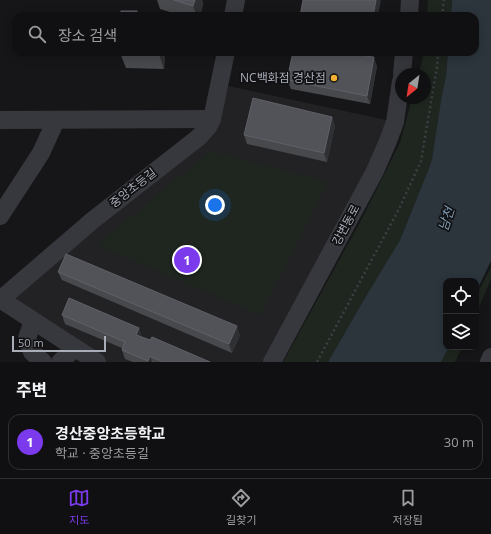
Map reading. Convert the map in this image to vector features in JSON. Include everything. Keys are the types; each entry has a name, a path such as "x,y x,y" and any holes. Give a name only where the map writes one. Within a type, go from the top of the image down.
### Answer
{"street":[{"path":"234,12 236,0"},
{"path":"409,12 410,0"},
{"name":"중앙초등길","path":"0,300 93,220 199,136 208,127 212,119 225,56"},
{"path":"403,68 404,56"},
{"name":"강변동로","path":"272,362 376,171 395,122 398,104"},
{"path":"0,120 212,119"},
{"path":"0,216 41,153 56,120"},
{"path":"0,300 97,362"},
{"path":"33,321 27,338 32,352 43,362"},
{"path":"60,362 75,348"},
{"path":"489,362 491,357"}],"path":[{"path":"442,12 444,0"},
{"path":"317,362 399,209 422,161 438,56"}],"shaded area":[{"path":"428,0 452,0 451,12 427,12"},
{"path":"423,56 448,56 446,75 432,159 400,240 328,362 283,362 358,226 400,143 410,104 431,104 431,68 420,68"},
{"path":"219,84 395,122 272,362 95,362 1,300 199,137"},
{"path":"210,151 328,182 260,315 97,245"},
{"path":"491,267 491,279 479,307 479,290"},
{"path":"447,350 461,350 455,362 441,362"}],"water":[{"name":"남천","path":"452,0 491,0 491,261 479,286 479,278 443,278 443,350 447,350 441,362 328,362 400,240 432,159 446,75 448,56 479,56 479,12 451,12"}],"building":[{"path":"174,0 195,0 193,6"},
{"path":"303,0 376,0 374,12 301,12"},
{"path":"121,11 137,11 137,12"},
{"name":"NC백화점 경산점","path":"292,56 374,57 367,96 287,80"},
{"path":"253,98 332,117 324,153 244,135"},
{"path":"66,254 237,326 229,344 58,272"},
{"path":"69,298 139,328 136,335 150,340 152,337 210,362 163,362 150,356 148,361 122,350 125,342 62,315"}],"place":[{"name":"NC백화점 경산점","path":"334,78"},
{"name":"경산중앙초등학교","path":"187,260"}]}
